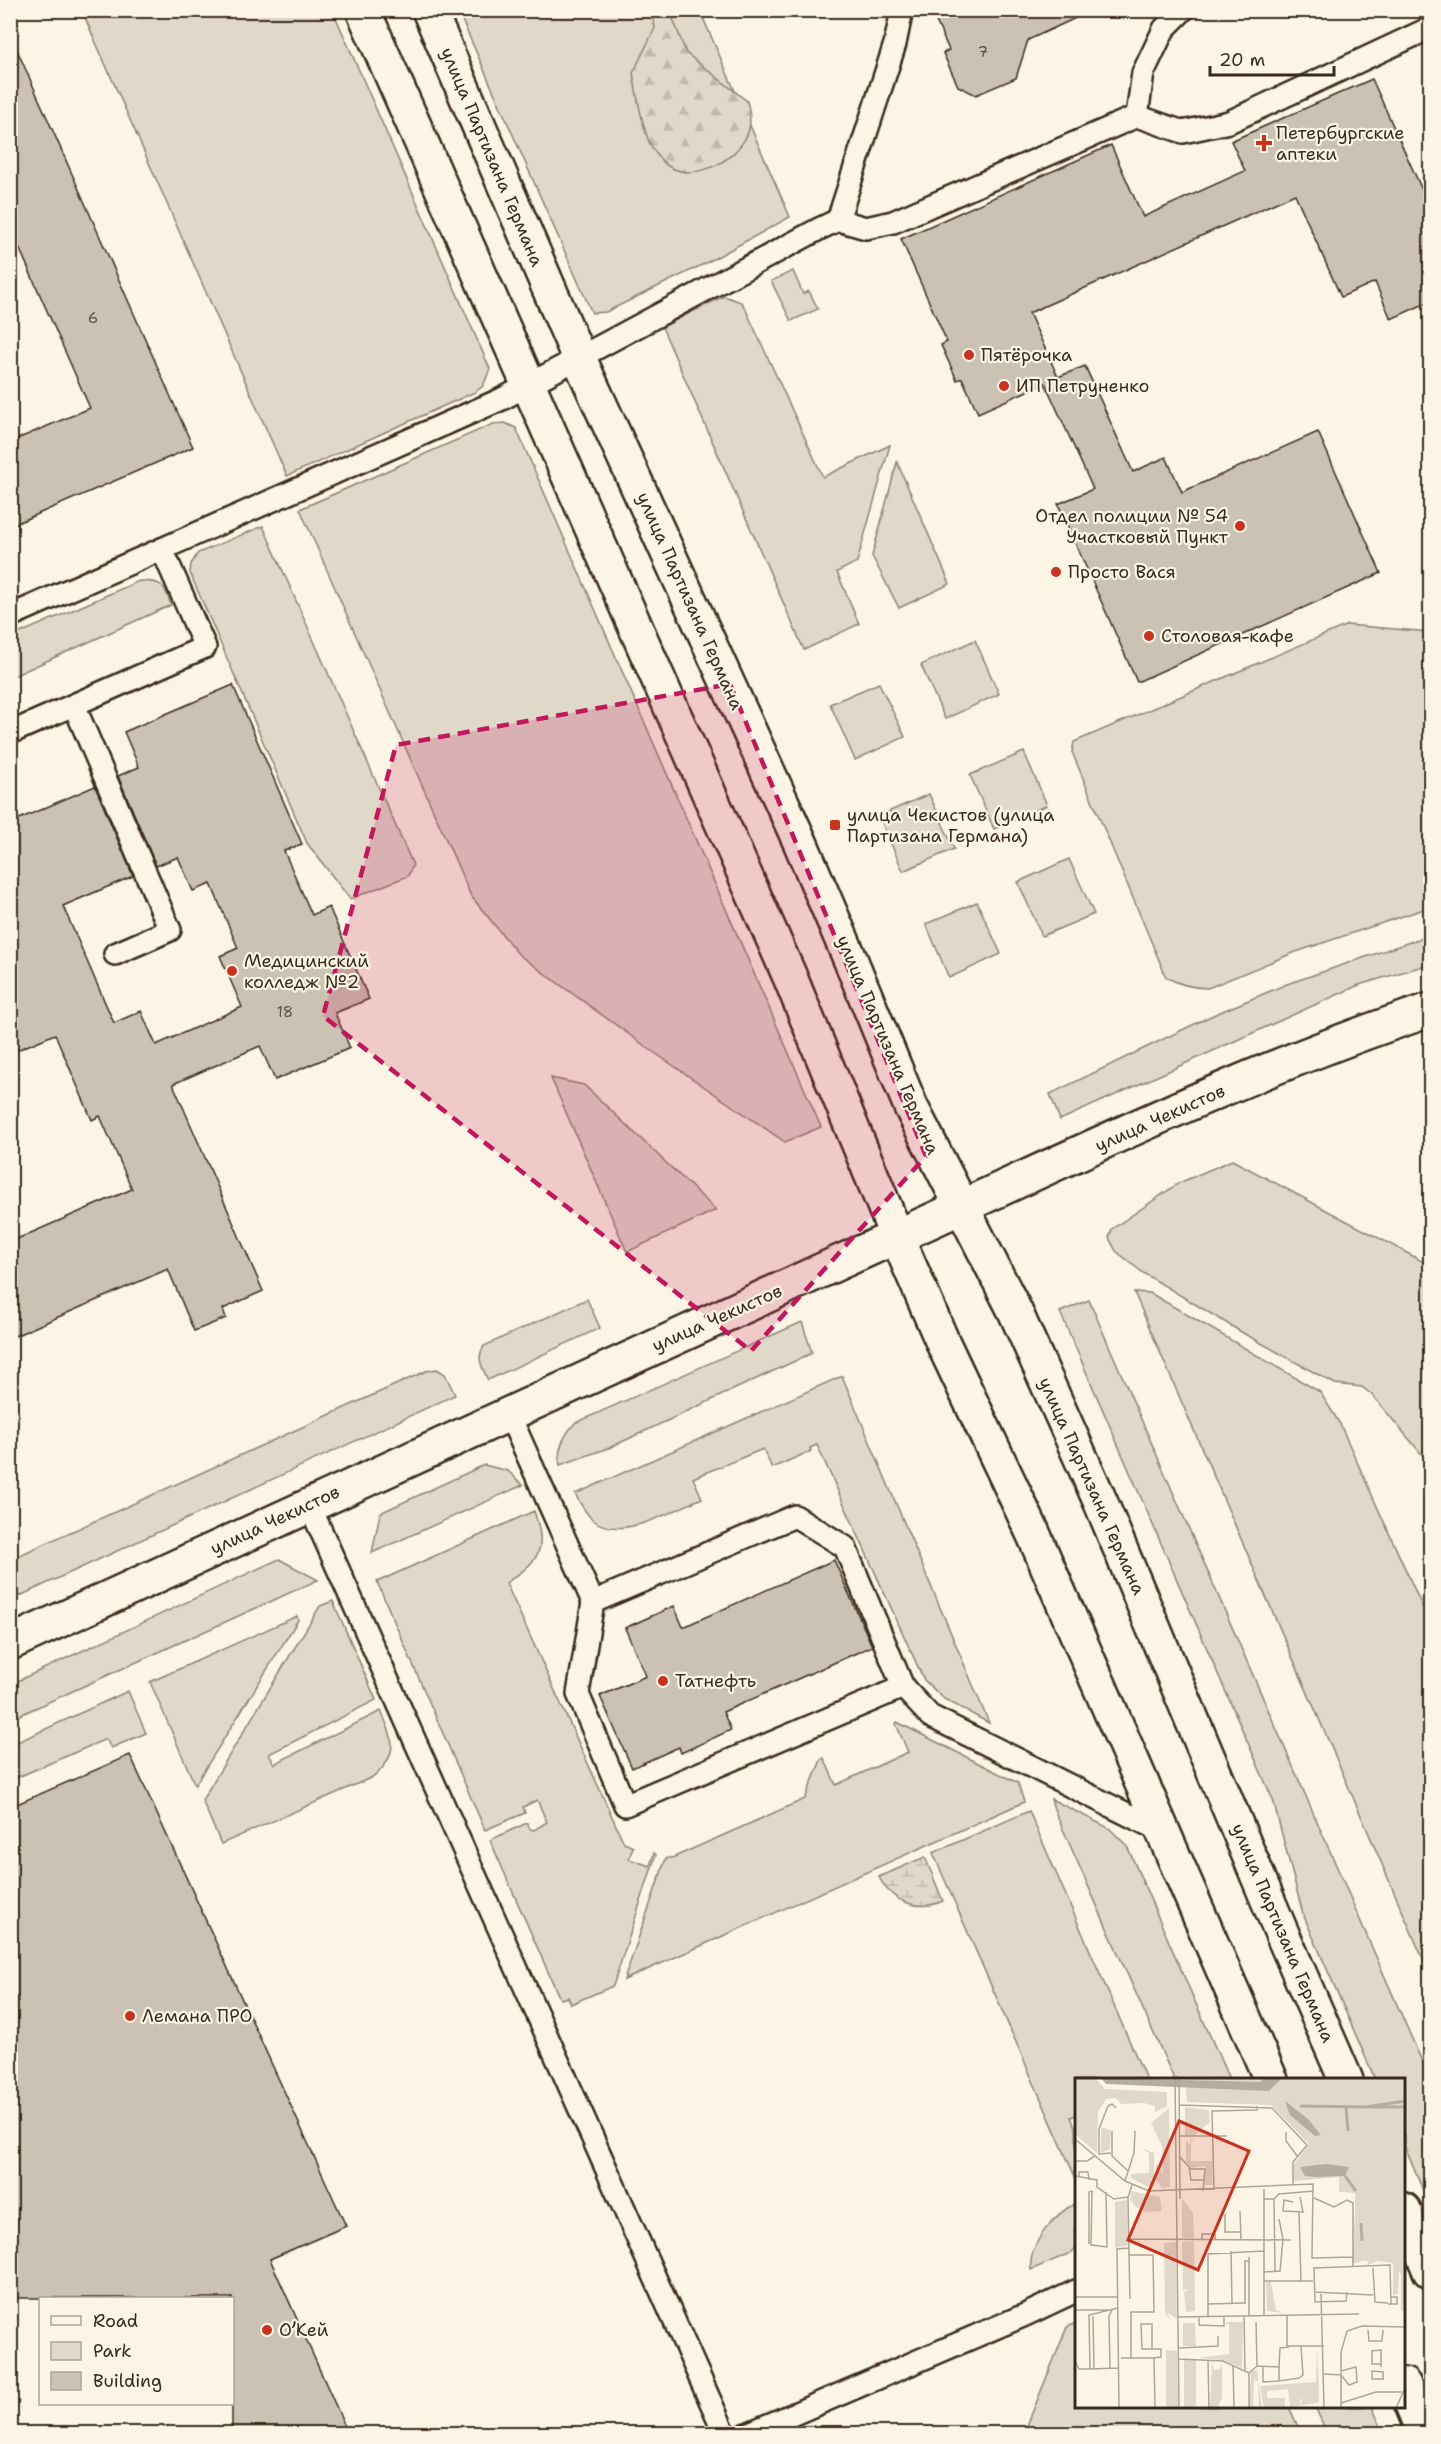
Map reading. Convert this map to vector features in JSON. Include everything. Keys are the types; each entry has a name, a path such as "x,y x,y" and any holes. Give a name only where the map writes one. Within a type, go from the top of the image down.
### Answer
{"main road":[{"path":"363,10 790,977 943,1343 1033,1533 1271,2078"},
{"name":"улица Партизана Германа","path":"429,10 579,358 800,842 852,961 911,1107 1015,1311 1101,1503 1280,1929 1346,2078"},
{"name":"улица Чекистов","path":"10,1643 508,1412 961,1207 1299,1057 1431,1010"},
{"path":"1405,2212 1431,2271"},
{"path":"1405,2387 1424,2433"}],"lane":[{"path":"838,220 895,44 902,10"},
{"path":"1137,116 1143,73 1164,29 1183,10"},
{"path":"10,616 528,386 819,228 838,220 866,228 893,222 1137,116 1183,132 1229,122 1431,28"},
{"path":"10,733 205,647 162,549"},
{"path":"74,705 170,930 115,954"},
{"path":"508,1412 593,1602 578,1694 625,1805 903,1687"},
{"path":"309,1504 725,2433"},
{"path":"593,1602 795,1516 844,1547 903,1687 930,1716 1161,1831"},
{"path":"747,2433 1075,2292"}],"highlighted area":[{"path":"730,684 926,1156 751,1351 323,1016 396,745"}],"green space":[{"path":"82,11 333,11 490,369 483,386 475,392 287,476"},
{"path":"458,11 700,11 790,217 706,263 606,312 592,313"},
{"path":"651,11 670,11 686,53 747,101 750,119 746,137 732,154 712,167 690,172 668,166 649,142 640,112 633,73 655,28"},
{"path":"793,271 803,294 809,291 818,309 791,321 771,281"},
{"path":"724,296 741,302 745,308 823,477 890,445 857,562 837,572 859,624 804,650 662,327"},
{"path":"505,423 516,428 821,1127 785,1142 652,1051 519,955 471,896 300,509 493,424"},
{"path":"897,462 950,584 899,608 872,556"},
{"path":"263,526 413,865 408,876 350,899 307,843 190,573 191,564 198,553"},
{"path":"139,581 161,585 171,605 11,677 11,637"},
{"path":"1347,625 1430,632 1430,907 1293,953 1208,988 1171,980 1166,977 1072,752 1074,742"},
{"path":"975,640 999,694 945,719 921,665"},
{"path":"879,683 905,737 855,760 830,704"},
{"path":"1024,752 1047,805 994,829 970,775"},
{"path":"929,794 954,849 903,871 879,816"},
{"path":"1069,859 1094,914 1042,936 1018,882"},
{"path":"977,902 1001,954 949,978 926,924"},
{"path":"1430,935 1430,964 1359,985 1060,1120 1050,1094 1213,1015 1287,984"},
{"path":"551,1078 584,1085 716,1210 627,1252"},
{"path":"1232,1160 1424,1262 1430,1278 1430,1464 1372,1395 1362,1387 1335,1384 1243,1333 1143,1273 1116,1251 1109,1238 1112,1229 1179,1183"},
{"path":"1134,1292 1150,1293 1320,1392 1340,1424 1430,1624 1430,1975"},
{"path":"587,1299 600,1328 488,1380 480,1359 484,1346"},
{"path":"1089,1300 1430,2080 1430,2207 1405,2147 1405,2078 1375,2078 1303,1914 1273,1800 1060,1312"},
{"path":"802,1322 812,1353 611,1447 560,1465 559,1454 562,1442 575,1423"},
{"path":"437,1369 445,1374 455,1395 11,1600 11,1559 426,1371"},
{"path":"842,1376 989,1723 944,1699 924,1680 817,1445 810,1448 811,1451 772,1468 763,1449 693,1478 702,1498 648,1522 632,1526 618,1528 605,1526 593,1520 575,1494"},
{"path":"484,1465 508,1471 523,1485 372,1553 380,1513"},
{"path":"534,1511 540,1536 538,1554 526,1568 506,1583 624,1843 633,1847 629,1859 650,1866 654,1853 656,1855 613,1986 571,2004 568,1997 560,1999 490,1840 527,1823 530,1829 534,1830 547,1822 537,1800 523,1807 525,1813 485,1830 377,1582"},
{"path":"279,1559 318,1580 11,1719 11,1684"},
{"path":"333,1601 376,1700 269,1754 274,1764 381,1711 391,1737 392,1745 388,1760 375,1776 221,1844 202,1800 320,1606"},
{"path":"297,1616 298,1620 195,1785 150,1682"},
{"path":"128,1691 146,1733 111,1748 106,1739 11,1780 11,1745"},
{"path":"897,1722 1018,1783 1024,1802 624,1980 666,1858 672,1858 805,1799 821,1760 824,1758 836,1785 908,1752"},
{"path":"1051,1799 1109,1828 1127,1846 1229,2078 1174,2078"},
{"path":"1029,1811 1146,2078 1075,2078 1075,2115 1071,2117 1075,2127 1075,2177 933,1853"},
{"path":"925,1857 943,1901 915,1905 898,1898 884,1886 879,1877"},
{"path":"1075,2204 1075,2251 1031,2270 1031,2260 1038,2240 1051,2222"},
{"path":"1075,2323 1075,2408 1289,2408 1301,2433 1024,2433 1067,2327"},
{"path":"1315,2408 1372,2408 1384,2433 1327,2433"}],"building":[{"path":"931,10 1093,10 1028,40 1016,78 976,95 958,86 943,53 949,50"},
{"path":"10,34 193,447 10,526 10,442 90,408 10,227"},
{"path":"1372,79 1431,210 1431,301 1391,319 1375,282 1341,297 1295,194 1029,313 1058,377 1085,366 1133,472 1166,457 1182,492 1318,432 1381,573 1137,682 1058,504 1093,489 1045,383 978,413 962,378 957,380 941,345 947,342 901,239 1111,145 1143,217 1245,171 1231,141"},
{"path":"233,685 302,844 284,851 312,915 329,907 369,999 335,1013 350,1048 275,1080 260,1046 173,1084 263,1291 223,1309 226,1318 194,1331 168,1269 10,1338 10,1242 132,1189 100,1116 92,1120 55,1034 10,1053 10,823 95,786 133,876 63,906 114,1023 141,1011 156,1045 242,1007 220,956 238,948 211,884 193,891 178,857 156,866 118,776 139,767 124,732"},
{"path":"834,1560 872,1646 723,1712 731,1730 681,1753 679,1747 632,1768 600,1696 646,1676 625,1628 674,1606 683,1627"},
{"name":"Лемана ПРО","path":"130,1755 346,2226 270,2259 348,2433 232,2433 234,2297 10,2298 10,1807"}],"place":[{"name":"Петербургские аптеки","path":"1264,143"},
{"name":"Пятёрочка","path":"969,355"},
{"name":"ИП Петруненко","path":"1004,386"},
{"name":"Отдел полиции № 54 Участковый Пункт","path":"1240,526"},
{"name":"Просто Вася","path":"1056,572"},
{"name":"Столовая-кафе","path":"1149,636"},
{"name":"улица Чекистов (улица Партизана Германа)","path":"835,825"},
{"name":"Медицинский колледж №2","path":"232,971"},
{"name":"Татнефть","path":"663,1681"},
{"name":"Лемана ПРО","path":"130,2016"},
{"name":"О’Кей","path":"267,2330"}]}
